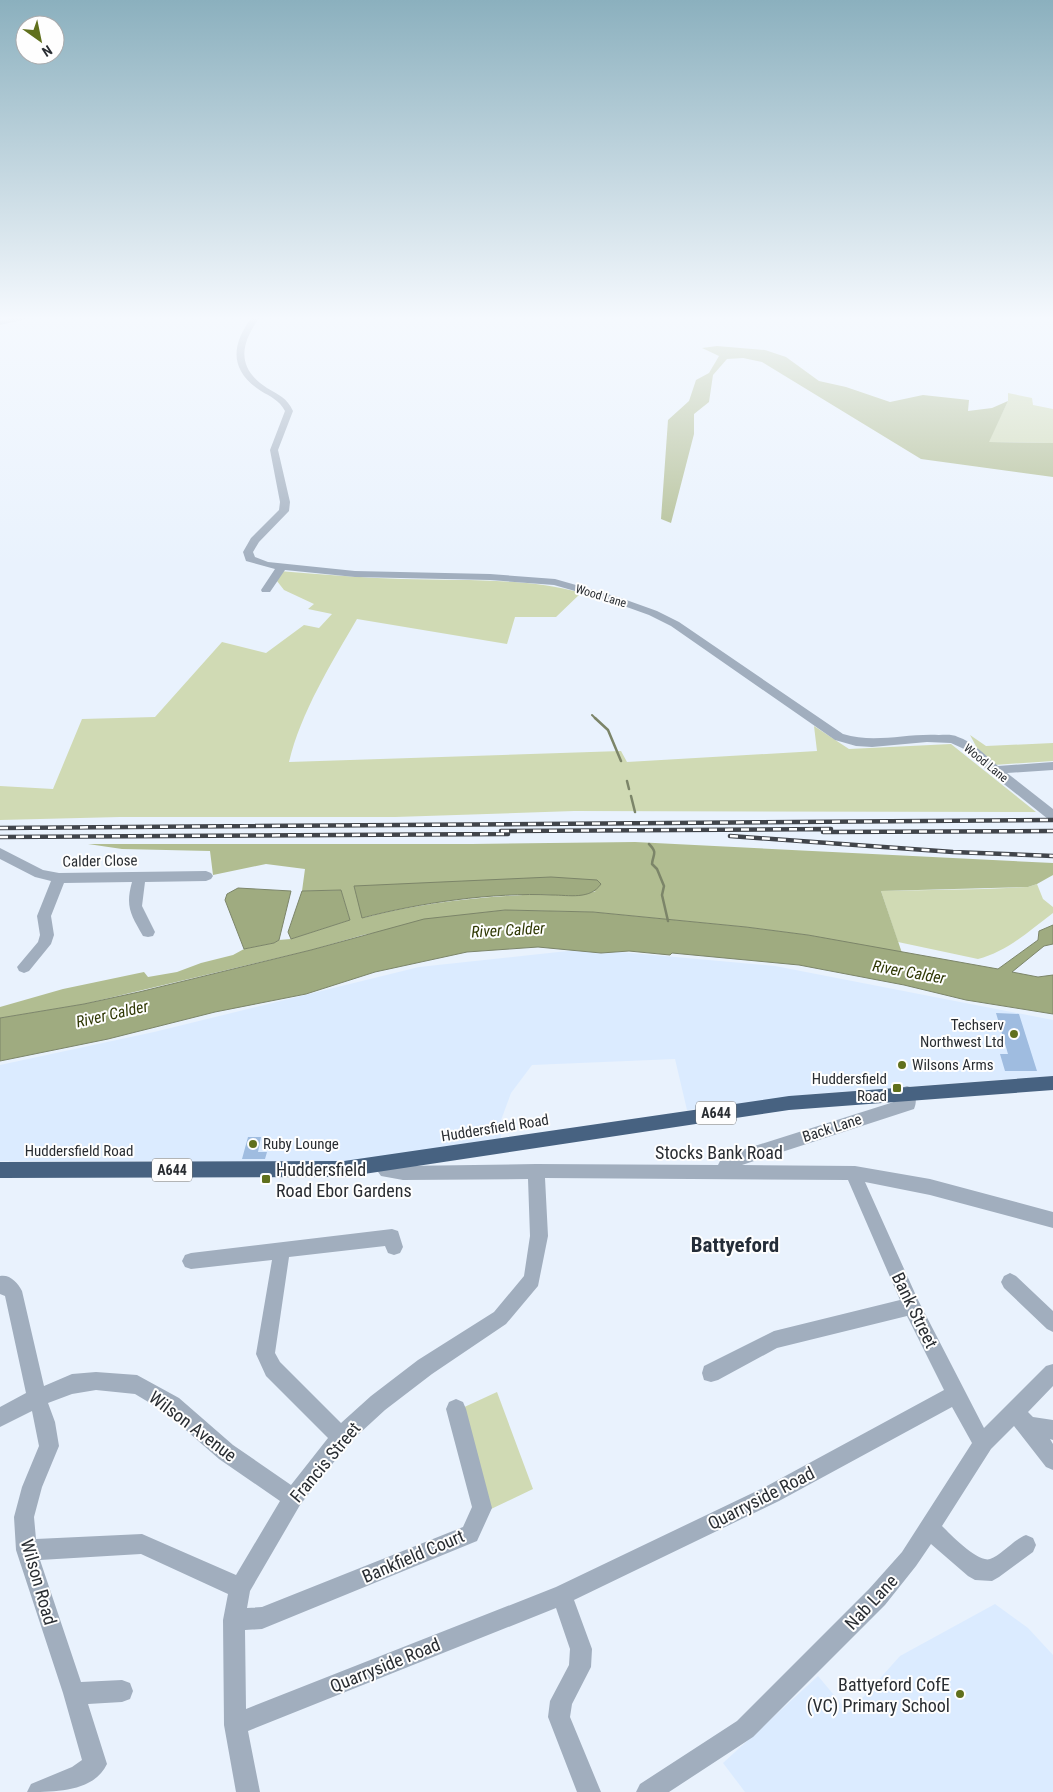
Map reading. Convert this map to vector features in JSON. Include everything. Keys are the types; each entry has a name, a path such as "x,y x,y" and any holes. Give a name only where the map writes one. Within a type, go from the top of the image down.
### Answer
{"highway":[{"name":"Huddersfield Road","path":"0,1170 323,1170 381,1165 780,1104 1053,1083"}],"street":[{"name":"Wood Lane","path":"285,401 288,411 274,450 286,502 284,511 255,540 248,552 250,559 257,563 355,574 490,577 555,582 614,599 653,613 675,624 839,737 856,742 872,743 927,738 954,739 968,746 994,770 1053,816"},
{"path":"266,590 281,567"},
{"path":"994,770 1053,766"},
{"name":"Calder Close","path":"0,853 40,874 59,878 206,876"},
{"path":"140,876 133,907 148,932"},
{"path":"24,967 44,944 46,935 44,916 59,878"},
{"name":"Back Lane","path":"725,1172 726,1166 739,1158 908,1104 907,1093"},
{"name":"Stocks Bank Road","path":"381,1165 387,1171 402,1173 536,1171 855,1174 930,1187 1053,1220"},
{"name":"Francis Street","path":"248,1792 235,1725 234,1620 240,1588 294,1498 341,1437 378,1403 425,1367 500,1318 532,1280 539,1236 536,1171"},
{"name":"Bank Street","path":"855,1174 857,1186 912,1306 976,1434 984,1442"},
{"path":"191,1261 392,1237 394,1247"},
{"path":"281,1250 280,1269 265,1354 273,1369 341,1437"},
{"path":"1010,1282 1053,1324"},
{"name":"Wilson Road","path":"2,1284 13,1291 37,1398 46,1422 49,1446 32,1486 24,1517 26,1550 95,1764 80,1776 39,1792"},
{"path":"712,1373 774,1340 912,1306"},
{"name":"Nab Lane","path":"648,1792 744,1729 877,1597 909,1559 984,1442 1053,1373"},
{"name":"Wilson Avenue","path":"0,1417 37,1398 72,1384 96,1381 137,1385 172,1405 226,1452 294,1498"},
{"name":"Quarryside Road","path":"235,1725 562,1595 772,1494 956,1394"},
{"name":"Bankfield Court","path":"234,1620 262,1618 470,1534 482,1508 456,1409"},
{"path":"1013,1411 1028,1426 1053,1460"},
{"path":"1028,1426 1053,1430"},
{"path":"929,1529 975,1568 992,1570 1026,1545"},
{"path":"26,1550 142,1544 240,1588"},
{"path":"562,1595 581,1649 580,1667 561,1701 559,1717 589,1792"},
{"path":"74,1694 122,1691"}],"shaded area":[{"path":"689,401 709,401 694,414 694,434 671,523 661,519 668,420"},
{"path":"825,401 969,401 968,411 992,408 1008,401 989,442 1053,443 1053,477 921,459"},
{"path":"1008,401 1032,401 1033,405 1053,409 1053,443 988,442"},
{"path":"279,571 356,577 515,582 537,584 581,593 556,617 515,617 507,644 357,619 309,707 294,743 289,762 621,751 627,762 817,751 814,726 849,749 951,744 1036,812 574,811 395,817 120,817 0,820 0,786 53,789 82,719 155,717 222,642 266,653 304,625 319,628 332,614 308,609 314,604 284,590 277,581"},
{"path":"970,735 986,746 1053,743 1053,761 994,765 977,748"},
{"path":"635,842 1053,863 1053,875 1028,887 881,891 902,953 808,935 746,927 593,912 505,910 467,915 363,935 311,950 84,1004 0,1018 0,1007 63,989 144,972 148,977 177,972 201,963 233,955 244,949 274,943 279,940 291,939 350,920 341,890 302,891 305,869 266,864 213,875 210,851 122,849 88,844","holes":["354,886 596,891 578,895 523,895 462,900 422,905 363,918"]},
{"path":"1037,884 1043,899 1053,907 1053,913 1008,946 989,956 978,959 898,942 881,891 984,889 1028,887"},
{"path":"586,949 775,966 1053,1020 1053,1076 812,1094 687,1110 675,1059 532,1065 511,1093 500,1123 501,1138 352,1161 0,1161 0,1065 154,1032 419,967"},
{"path":"497,1392 533,1489 491,1509 460,1409"},
{"name":"Battyeford CofE (VC) Primary School","path":"995,1604 1028,1628 1053,1655 1053,1792 745,1792 723,1763 818,1676 849,1713 900,1656"}],"water":[{"path":"551,877 597,880 601,884 591,892 579,896 506,895 481,897 431,903 362,918 354,886"},
{"path":"238,888 291,891 279,940 274,943 244,949 225,900 227,894"},
{"path":"341,890 350,920 291,939 288,932 302,891"},
{"name":"River Calder","path":"505,910 593,912 746,927 808,935 998,969 1038,940 1039,931 1053,925 1053,944 1044,946 1012,972 1038,977 1053,975 1053,1014 966,1000 904,985 799,965 672,953 670,955 629,951 601,953 538,947 467,952 375,972 306,994 215,1012 108,1039 0,1061 0,1018 84,1004 139,992 311,950 424,919"}],"building":[{"name":"Techserv Northwest Ltd","path":"996,1013 1019,1014 1037,1071 1005,1071 1000,1054 1008,1054"},
{"name":"Ruby Lounge","path":"248,1137 261,1137 258,1152 267,1152 265,1159 242,1159"}],"waterway":[{"path":"592,715 595,718"},
{"path":"595,718 608,730 621,761"},
{"path":"627,781 629,789"},
{"path":"631,796 635,812"},
{"path":"649,844 654,852 652,864 657,869 664,886 662,895 668,921"}],"railway":[{"path":"0,828 1053,820"},
{"path":"501,831 831,829"},
{"path":"823,832 1053,831"},
{"path":"0,837 508,834"},
{"path":"730,836 953,852 1053,856"}],"place":[{"name":"Techserv Northwest Ltd","path":"1014,1034"},
{"name":"Wilsons Arms","path":"902,1065"},
{"name":"Huddersfield Road","path":"897,1088"},
{"name":"Ruby Lounge","path":"253,1144"},
{"name":"Huddersfield Road Ebor Gardens","path":"266,1179"},
{"name":"Battyeford CofE (VC) Primary School","path":"960,1694"}],"district":[{"name":"Battyeford","path":"735,1245"}]}
